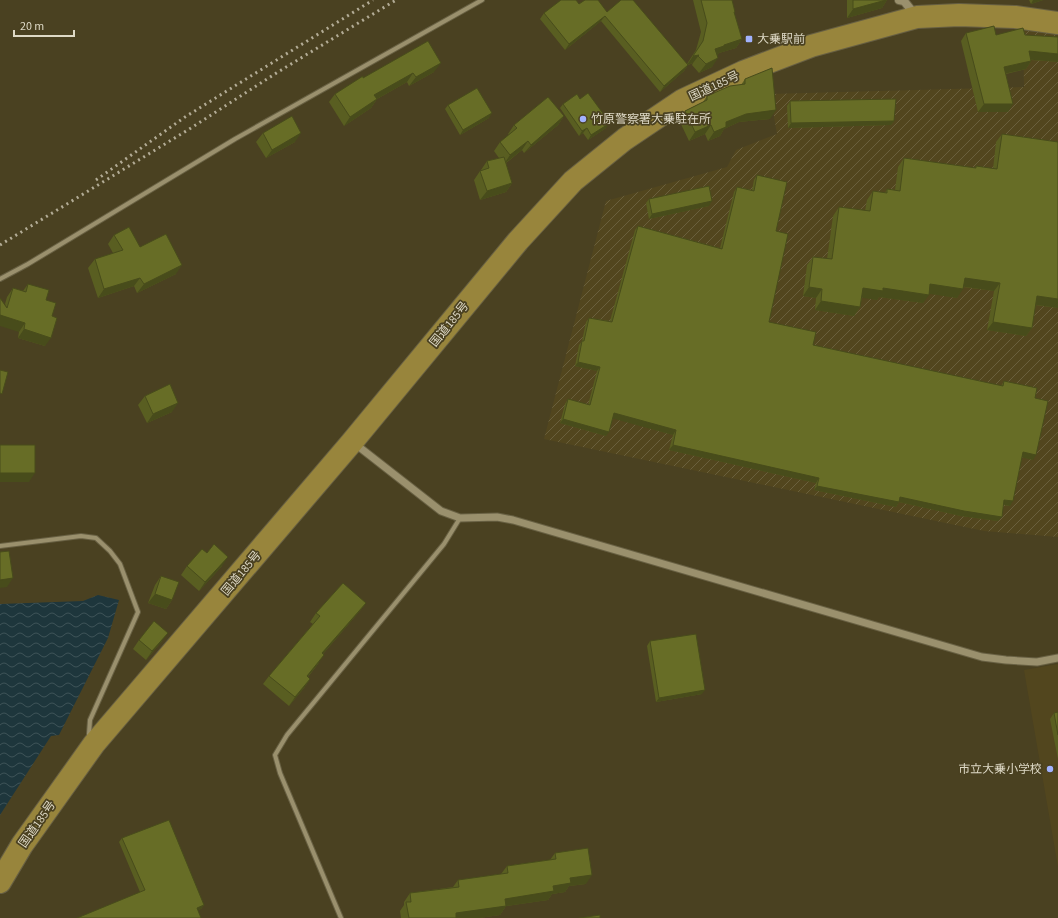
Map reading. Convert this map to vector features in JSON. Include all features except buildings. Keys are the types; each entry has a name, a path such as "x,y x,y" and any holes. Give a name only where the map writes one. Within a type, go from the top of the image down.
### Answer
{"highway":[{"name":"国道185号","path":"0,882 22,845 94,744 352,442 518,241 573,181 625,138 683,100 742,72 811,46 906,5 959,15 1015,17 1058,23"}],"street":[{"path":"0,279 28,264 235,139 482,0"},
{"path":"352,442 441,511 460,518 497,516 982,657 1037,662 1058,658"},
{"path":"341,918 280,773 275,755 287,735 444,544 460,518"},
{"path":"0,546 80,536 96,538 110,551 120,564 138,612 90,720 89,734 94,744"}],"shaded area":[{"path":"1023,30 1058,34 1058,537 984,531 544,439 606,201 727,167 736,150 777,134 770,94 1024,87"},
{"name":"市立大乗小学校","path":"1058,664 1058,867 1024,670"}],"water":[{"path":"98,595 119,600 108,638 59,735 51,736 0,815 0,604 83,601"}],"railway":[{"path":"96,180 185,117 373,0"},
{"path":"0,245 396,0"}],"place":[{"name":"大乗駅前","path":"749,39"},
{"name":"竹原警察署大乗駐在所","path":"583,119"},
{"name":"市立大乗小学校","path":"1050,769"}]}
